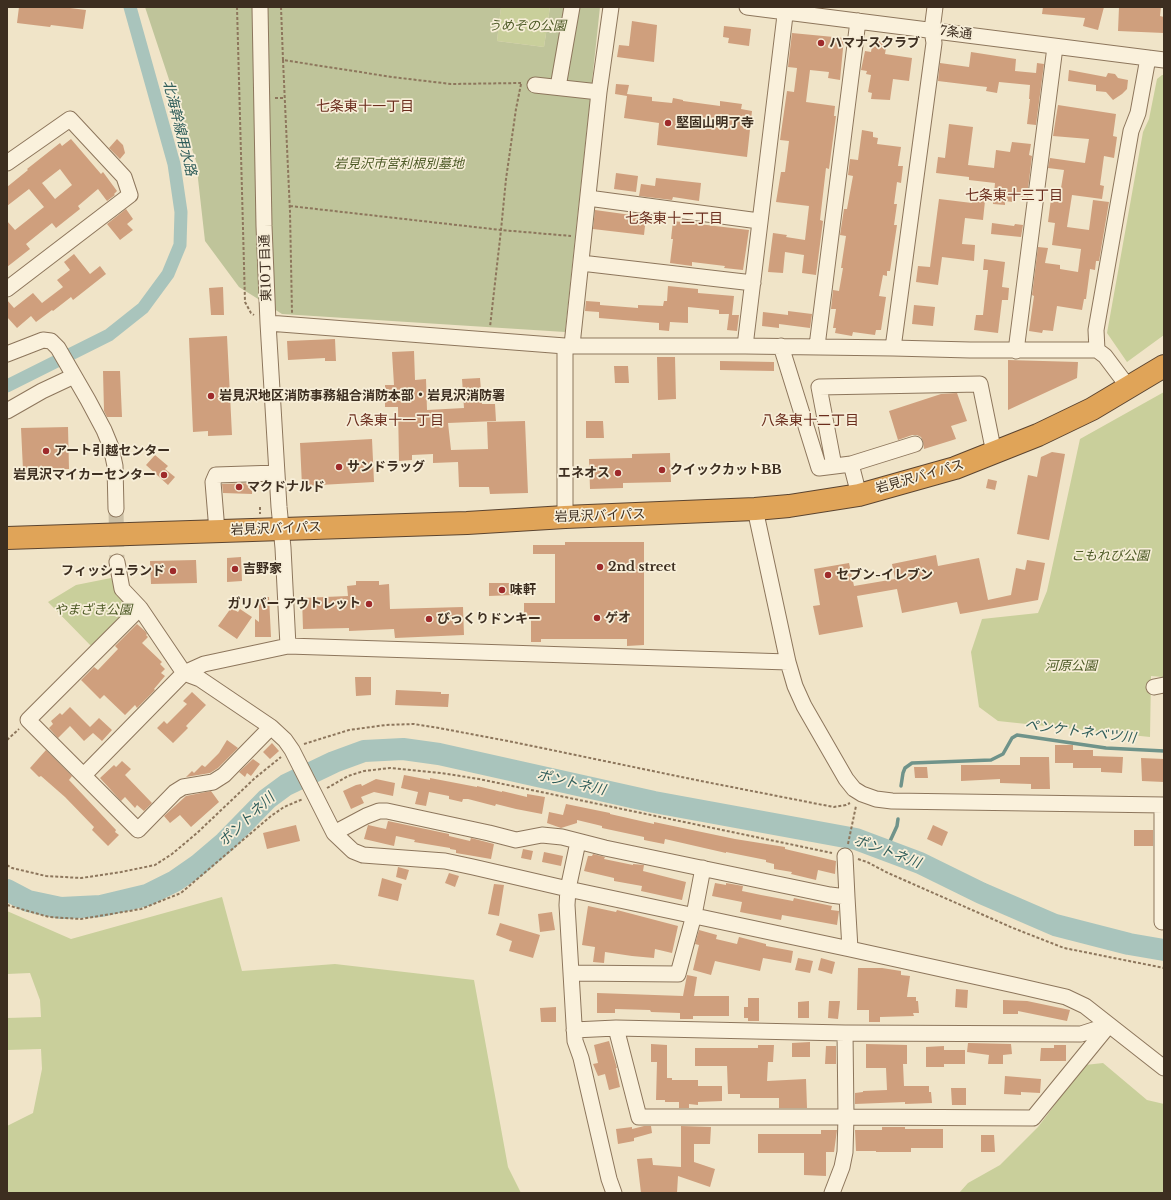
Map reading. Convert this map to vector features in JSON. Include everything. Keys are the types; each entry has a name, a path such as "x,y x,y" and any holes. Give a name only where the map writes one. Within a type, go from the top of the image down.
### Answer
{"highway":[{"name":"岩見沢バイパス","path":"7,538 467,523 565,517 755,509 789,506 859,495 955,468 1045,432 1092,409 1164,366"}],"street":[{"name":"東10丁目通","path":"260,7 264,218 268,323 277,474 282,529 288,646"},
{"path":"558,88 572,7"},
{"path":"565,517 568,346 581,262 599,92 611,7"},
{"name":"7条通","path":"747,7 785,10 858,21 1164,60"},
{"path":"893,348 934,43 932,30 935,7"},
{"path":"745,346 785,10"},
{"path":"817,346 858,21"},
{"path":"1016,350 1055,46"},
{"path":"1097,350 1096,330 1131,131 1138,113 1148,58"},
{"path":"528,84 599,92"},
{"path":"7,163 70,119 124,177 130,195 7,289"},
{"path":"588,198 759,221"},
{"path":"581,262 753,283"},
{"path":"268,323 568,346 817,346 970,350 1097,350 1105,356 1129,388"},
{"path":"7,354 43,340 51,341 58,348 101,424 111,447 115,466 116,509"},
{"path":"781,346 819,468 851,464 916,444"},
{"path":"7,411 42,391 71,371"},
{"path":"834,466 819,387 980,384 994,453"},
{"path":"851,464 859,495"},
{"path":"217,531 213,482 216,475 277,474"},
{"path":"755,509 788,662 795,686 815,726 846,779 854,789 862,794 876,799 892,802 1163,805 1162,922"},
{"path":"117,562 122,589 140,608 184,673 200,679 271,727 285,740 294,754 334,833 353,850 363,855 445,861 568,889 1014,984 1066,997 1085,1006 1164,1068"},
{"path":"140,608 28,720 138,830 175,792 183,787 213,782 224,775 271,727"},
{"path":"84,775 184,673 204,664 288,646 788,662"},
{"path":"334,833 366,816 379,811 387,811 516,840 542,835 562,838 830,895 847,897"},
{"path":"578,842 568,889 567,905 574,1030 577,1050 581,1058 609,1179 614,1193"},
{"path":"846,850 850,949"},
{"path":"571,973 678,974 694,915 703,868"},
{"path":"574,1030 616,1028 844,1033 1081,1034 1109,1025"},
{"path":"616,1028 639,1117 1033,1118 1109,1025"},
{"path":"832,1193 842,1167 845,1152 846,1117 844,1033"}],"path":[{"path":"238,7 245,302 252,313 268,323"},
{"path":"280,7 290,206 293,325"},
{"path":"283,60 392,77 450,84 528,84 516,109 506,179 489,340"},
{"path":"275,98 285,98"},
{"path":"290,206 501,230 584,237"},
{"path":"7,865 12,868 46,876 81,878 155,865 172,854 197,833 255,778 294,754 307,743 349,730 386,725 414,724 440,728 834,807 846,805 851,802"},
{"path":"7,905 49,917 81,919 141,909 181,893 271,816 294,802 348,776 390,768 479,779 765,838 846,850 888,873 1013,928 1064,948 1164,968"},
{"path":"846,850 856,806"}],"green space":[{"name":"岩見沢市営利根別墓地","path":"145,7 501,7 497,41 544,47 550,7 600,7 565,332 282,314 239,287 205,241 196,161"},
{"name":"うめぞの公園","path":"501,7 550,7 544,47 497,41"},
{"path":"1164,75 1164,335 1127,362 1107,333 1143,132 1149,119 1157,79"},
{"path":"1164,392 1164,673 1163,677 1151,676 1150,737 998,721 979,707 971,652 982,619 1038,613 1047,591 1080,439"},
{"name":"やまざき公園","path":"111,578 118,591 134,608 93,648 48,602 76,585"},
{"path":"222,897 242,971 335,964 474,980 508,1167 521,1193 7,1193 7,1126 33,1113 42,1069 41,1049 7,1050 7,1018 41,1017 40,1000 30,973 7,974 7,911 71,939"},
{"path":"1103,1063 1147,1100 1164,1104 1164,1193 959,1193 968,1183 1000,1165 1038,1127 1085,1065"}],"building":[{"path":"19,7 62,7 86,10 83,29 17,23"},
{"path":"1043,7 1104,7 1098,30 1083,26 1085,18 1042,14"},
{"path":"1119,7 1161,7 1160,16 1164,17 1164,33 1118,31"},
{"path":"632,21 657,25 654,62 617,57 619,45 629,46"},
{"path":"724,26 751,29 749,46 728,43 729,38 723,37"},
{"path":"792,33 844,38 840,80 828,78 829,72 810,70 806,102 835,106 834,116 836,116 829,169 826,168 820,220 823,221 816,275 802,273 804,255 785,252 783,273 768,272 773,233 805,240 809,206 776,202 781,172 785,172 789,141 780,140 787,91 794,92 797,68 788,67"},
{"path":"873,40 887,42 885,54 912,58 909,81 893,79 890,100 871,99 872,93 868,92 871,75 866,74 867,71 861,70 865,51 871,52"},
{"path":"971,52 1016,59 1015,71 1036,73 1037,63 1044,64 1036,125 1027,124 1030,85 999,82 997,93 986,91 987,87 938,81 940,63 969,67"},
{"path":"1069,70 1106,77 1108,73 1115,74 1118,78 1128,80 1127,89 1113,100 1106,92 1096,91 1096,85 1068,81"},
{"path":"616,84 629,85 627,94 652,97 652,101 672,103 673,98 683,101 720,106 720,101 742,104 741,109 752,111 747,157 657,145 659,123 624,118 627,96 615,94"},
{"path":"1058,105 1116,114 1113,136 1117,137 1114,158 1104,156 1100,185 1104,186 1102,199 1072,195 1067,227 1089,230 1093,200 1109,202 1099,261 1096,261 1095,270 1090,269 1086,299 1084,299 1082,310 1057,306 1053,331 1043,330 1042,333 1029,331 1034,296 1032,295 1038,247 1048,248 1045,263 1060,265 1060,269 1078,272 1081,249 1052,245 1055,223 1048,222 1051,199 1056,200 1057,194 1060,194 1064,170 1048,168 1050,158 1085,163 1089,139 1053,136"},
{"path":"949,124 973,127 968,165 994,168 996,150 1010,152 1012,142 1031,144 1029,155 1032,156 1027,197 1013,196 1013,202 1005,201 1005,205 993,204 995,183 969,180 969,177 936,173 938,157 945,158"},
{"path":"862,130 873,132 873,137 878,138 877,144 901,147 898,166 903,166 901,183 897,182 894,204 897,204 894,225 897,225 890,271 887,271 887,276 883,275 879,296 886,297 881,330 876,330 875,335 853,332 852,336 835,333 836,328 833,328 836,309 831,309 833,290 839,291 843,268 841,268 846,236 840,235 844,209 847,209 853,176 848,175 850,159 858,160"},
{"path":"71,139 101,174 103,172 117,191 114,194 115,195 107,201 98,189 78,206 80,209 56,228 52,223 26,244 30,249 7,267 7,221 15,230 44,207 29,189 7,206 7,187 60,143 62,146","holes":["60,169 72,185 55,199 42,183"]},
{"path":"117,139 123,145 125,153 120,159 109,148"},
{"path":"616,173 638,176 636,192 614,189"},
{"path":"656,178 701,183 699,201 673,197 672,200 639,196 641,184 655,186"},
{"path":"939,199 972,203 973,199 985,201 983,220 965,218 962,244 975,245 974,261 942,257 938,285 916,282 918,266 930,267"},
{"path":"126,209 133,219 127,224 133,230 120,240 107,224"},
{"path":"595,210 646,217 644,235 593,229"},
{"path":"673,221 749,230 743,270 692,262 692,266 670,263 673,239 671,239"},
{"path":"992,223 1014,226 1015,224 1023,225 1021,237 991,234"},
{"path":"74,254 90,274 100,266 106,274 73,300 71,297 36,322 31,316 17,328 7,317 7,300 14,308 33,293 42,303 63,287 57,280 70,270 64,262"},
{"path":"984,259 1005,262 1002,287 1009,288 1008,300 1002,300 998,333 974,330 976,315 983,315 988,270 983,270"},
{"path":"668,286 698,289 698,293 734,296 732,315 739,315 737,331 727,330 729,314 719,314 719,310 688,307 688,323 670,322 669,331 659,330 659,323 599,318 599,312 585,311 586,301 600,302 600,305 638,308 638,305 663,306 664,301 667,301"},
{"path":"223,287 224,315 211,315 209,288"},
{"path":"914,305 935,307 933,326 912,324"},
{"path":"788,311 812,314 810,328 779,324 779,328 762,326 763,312 788,315"},
{"path":"227,336 232,435 208,436 208,431 193,432 189,338"},
{"path":"335,339 336,361 325,361 325,358 288,360 287,341"},
{"path":"414,351 415,380 426,379 427,410 464,408 462,379 480,378 482,404 495,404 496,421 448,423 451,450 488,449 487,422 525,421 528,493 490,494 489,487 459,487 458,462 433,463 433,454 412,455 412,460 399,461 398,407 385,407 385,385 394,385 392,352"},
{"path":"657,357 675,357 676,399 658,400"},
{"path":"1008,360 1078,362 1077,378 1008,410"},
{"path":"720,361 774,362 774,371 720,370"},
{"path":"614,366 628,366 629,383 615,383"},
{"path":"103,371 120,371 122,417 107,417 104,411"},
{"path":"957,393 967,421 951,426 956,439 924,449 921,437 917,435 912,435 898,440 889,411 941,394"},
{"path":"586,421 603,421 604,438 586,438"},
{"path":"68,427 69,469 23,470 21,428"},
{"path":"372,439 374,482 302,486 300,443"},
{"path":"1052,452 1065,454 1049,540 1017,534 1028,475 1037,477 1041,457"},
{"path":"670,453 671,482 623,483 623,488 590,489 589,459 632,458 632,454"},
{"path":"155,455 168,466 165,469 175,477 168,485 146,465"},
{"path":"988,479 997,481 995,490 986,488"},
{"path":"252,483 252,494 223,493 222,484"},
{"path":"565,542 644,542 644,645 627,646 627,639 541,639 541,642 531,642 531,618 524,618 524,603 555,603 555,554 533,554 533,545 565,545"},
{"path":"936,555 938,566 979,558 988,600 1011,595 1016,568 1025,570 1027,560 1045,563 1038,600 960,614 957,602 902,613 897,589 857,596 863,627 819,635 813,606 820,605 814,569 849,563 854,586 895,579 892,564"},
{"path":"241,557 242,581 227,582 227,558"},
{"path":"196,560 197,583 151,584 150,561"},
{"path":"356,581 379,581 379,585 389,584 390,609 463,607 464,635 395,638 394,629 349,631 349,628 303,629 302,598 348,596 347,586 356,585"},
{"path":"489,583 514,583 514,595 489,596"},
{"path":"269,597 271,637 255,637 255,619 259,622 259,598"},
{"path":"231,608 238,612 240,609 252,617 237,639 218,626"},
{"path":"137,624 145,631 148,637 142,643 162,662 160,664 165,669 161,673 165,676 154,689 155,690 137,708 135,705 125,715 104,695 100,699 81,680 94,667 98,670 118,649 115,646"},
{"path":"355,677 371,677 371,695 356,696"},
{"path":"396,690 441,692 441,694 449,694 448,707 395,705"},
{"path":"192,692 206,705 186,726 188,728 173,743 157,728 164,721 167,724 187,704 183,701"},
{"path":"70,707 90,727 99,718 112,730 102,741 93,733 84,741 70,726 58,738 49,728 53,724 51,721 60,713 62,715"},
{"path":"227,740 238,748 218,768 210,773 186,777 192,771 194,773 202,765 205,767 219,753"},
{"path":"272,743 279,751 270,759 263,752"},
{"path":"1055,745 1073,745 1073,750 1093,750 1093,756 1123,757 1122,773 1101,772 1101,768 1073,768 1073,763 1055,763"},
{"path":"46,750 72,776 69,780 116,830 115,832 119,835 108,846 92,830 94,827 65,797 30,768"},
{"path":"1020,757 1049,757 1050,789 1031,789 1031,784 1000,783 1000,779 961,781 961,765 1020,765"},
{"path":"1141,758 1164,759 1164,782 1142,781"},
{"path":"253,759 260,764 251,776 247,773 245,777 239,772"},
{"path":"122,761 131,769 125,775 152,803 144,811 137,805 135,808 125,797 121,801 100,778 114,765 116,767"},
{"path":"914,767 927,767 928,778 915,778"},
{"path":"404,775 477,786 527,797 527,794 545,797 542,814 496,804 495,806 468,799 463,799 462,802 449,799 449,796 429,792 426,806 415,804 418,792 401,788"},
{"path":"376,779 395,783 393,796 374,792 361,797 364,803 351,809 343,791 356,785 361,784 362,786"},
{"path":"211,791 219,802 191,827 180,815 170,823 164,816 186,796"},
{"path":"566,804 654,824 654,822 735,839 785,847 785,849 836,861 835,874 818,870 816,880 791,874 792,872 774,869 774,864 766,862 766,860 726,853 665,839 664,844 644,840 644,837 602,828 602,826 577,820 577,823 561,828 547,823 549,812 563,815"},
{"path":"388,821 449,834 449,836 470,841 471,838 494,844 491,859 456,853 456,850 450,848 414,842 415,840 396,836 394,846 364,839 368,825 386,829"},
{"path":"296,825 300,841 267,849 263,833"},
{"path":"933,825 948,832 942,846 927,839"},
{"path":"1134,830 1153,830 1153,846 1134,846"},
{"path":"523,849 533,851 531,860 521,858"},
{"path":"544,852 563,856 561,866 542,862"},
{"path":"593,854 605,857 604,859 633,865 644,865 643,871 686,882 682,900 641,891 642,886 614,881 614,878 584,871 588,856 592,856"},
{"path":"398,867 409,870 406,880 396,877"},
{"path":"449,873 459,876 455,887 445,883"},
{"path":"382,878 402,884 398,901 378,896"},
{"path":"715,883 743,886 742,891 761,895 793,901 794,898 832,906 831,910 839,911 837,925 782,915 781,920 740,912 742,902 712,896"},
{"path":"494,884 504,885 499,916 488,914"},
{"path":"588,906 616,912 617,910 678,926 672,953 655,949 654,958 605,952 604,963 593,962 595,947 582,945"},
{"path":"552,912 555,930 540,932 538,914"},
{"path":"500,923 540,935 533,958 509,951 512,941 496,935"},
{"path":"699,930 717,935 716,939 737,944 739,937 766,944 766,946 793,951 791,963 763,958 760,971 715,961 711,975 693,970 699,945 695,944"},
{"path":"798,958 813,961 810,973 795,970"},
{"path":"821,958 835,962 832,974 818,970"},
{"path":"858,968 882,968 901,971 901,975 910,976 907,997 916,997 916,1001 918,1001 919,1013 913,1013 914,1016 880,1017 880,1022 869,1022 869,1010 857,1010"},
{"path":"687,975 697,977 694,996 729,996 729,1016 693,1016 693,1019 680,1019 680,1013 615,1009 615,1013 597,1013 597,993 683,996"},
{"path":"956,989 968,990 967,1008 955,1007"},
{"path":"748,998 759,998 759,1021 748,1021 748,1018 744,1018 744,1007 748,1007"},
{"path":"1003,1000 1027,1001 1070,1010 1067,1021 1018,1011 1018,1014 1003,1014"},
{"path":"809,1001 809,1018 798,1018 798,1002"},
{"path":"829,1001 840,1001 838,1019 828,1018"},
{"path":"556,1007 556,1022 541,1022 540,1008"},
{"path":"609,1041 617,1068 620,1087 609,1090 605,1074 598,1076 593,1064 598,1063 594,1045"},
{"path":"810,1042 810,1057 792,1057 792,1043"},
{"path":"968,1043 1011,1044 1012,1054 1003,1055 1003,1064 988,1064 989,1055 967,1052"},
{"path":"651,1044 667,1045 667,1078 672,1078 672,1080 698,1080 698,1086 722,1086 722,1101 698,1102 698,1105 689,1104 689,1108 679,1108 679,1102 665,1102 665,1100 656,1100 657,1062 651,1062"},
{"path":"866,1044 907,1045 907,1064 903,1064 904,1086 929,1086 932,1103 905,1104 905,1102 855,1104 855,1093 863,1091 887,1090 886,1068 866,1068"},
{"path":"758,1045 774,1045 773,1062 768,1062 767,1081 806,1079 807,1108 779,1108 779,1098 740,1098 740,1094 728,1094 727,1066 695,1066 695,1048 758,1048"},
{"path":"1054,1045 1066,1045 1066,1061 1040,1061 1041,1048 1054,1048"},
{"path":"826,1046 836,1046 836,1064 825,1064"},
{"path":"944,1046 944,1050 965,1050 965,1064 944,1064 944,1067 926,1067 926,1047"},
{"path":"1005,1076 1041,1079 1040,1093 1021,1092 1021,1095 1004,1094"},
{"path":"951,1088 966,1088 966,1105 952,1105"},
{"path":"651,1126 652,1133 634,1138 634,1141 618,1144 616,1129 632,1127 632,1129"},
{"path":"681,1126 711,1127 710,1144 694,1144 694,1162 715,1169 710,1187 678,1176 677,1193 641,1193 637,1159 652,1158 653,1165 681,1167"},
{"path":"882,1127 905,1127 905,1129 943,1129 943,1148 911,1148 911,1152 856,1151 855,1130 882,1130"},
{"path":"821,1130 837,1130 834,1152 826,1152 826,1176 804,1175 804,1153 758,1153 758,1134 821,1134"},
{"path":"981,1135 994,1135 995,1152 981,1152"}],"waterway":[{"name":"北海幹線用水路","path":"7,386 109,335 143,308 168,274 180,245 181,212 174,164 130,7"},
{"name":"ペンケトネベツ川","path":"901,786 905,768 912,763 991,760 1003,754 1012,738 1017,735 1106,748 1164,751"},
{"name":"ポントネ川","path":"7,890 28,901 61,908 101,906 147,895 175,881 198,865 225,842 267,799 286,785 334,762 364,751 403,749 439,754 654,802 856,839 920,863 981,893 1055,925 1129,944 1164,950"},
{"name":"ペンケトネベツ川","path":"886,850 897,826 898,819"}],"tunnel":[{"path":"116,509 117,562"}],"place":[{"name":"ハマナスクラブ","path":"821,43"},
{"name":"堅固山明了寺","path":"668,123"},
{"name":"岩見沢地区消防事務組合消防本部・岩見沢消防署","path":"211,396"},
{"name":"アート引越センター","path":"46,451"},
{"name":"サンドラッグ","path":"339,467"},
{"name":"クイックカットBB","path":"662,470"},
{"name":"エネオス","path":"618,473"},
{"name":"岩見沢マイカーセンター","path":"164,475"},
{"name":"マクドナルド","path":"239,487"},
{"name":"2nd street","path":"600,567"},
{"name":"吉野家","path":"235,569"},
{"name":"フィッシュランド","path":"173,571"},
{"name":"セブン-イレブン","path":"828,575"},
{"name":"味軒","path":"502,590"},
{"name":"ガリバー アウトレット","path":"369,604"},
{"name":"ゲオ","path":"597,618"},
{"name":"びっくりドンキー","path":"429,619"}],"district":[{"name":"七条東十一丁目","path":"365,107"},
{"name":"七条東十三丁目","path":"1014,196"},
{"name":"七条東十二丁目","path":"674,219"},
{"name":"八条東十一丁目","path":"395,421"},
{"name":"八条東十二丁目","path":"810,421"}],"park label":[{"name":"こもれび公園","path":"1110,556"},
{"name":"河原公園","path":"1071,666"}]}
